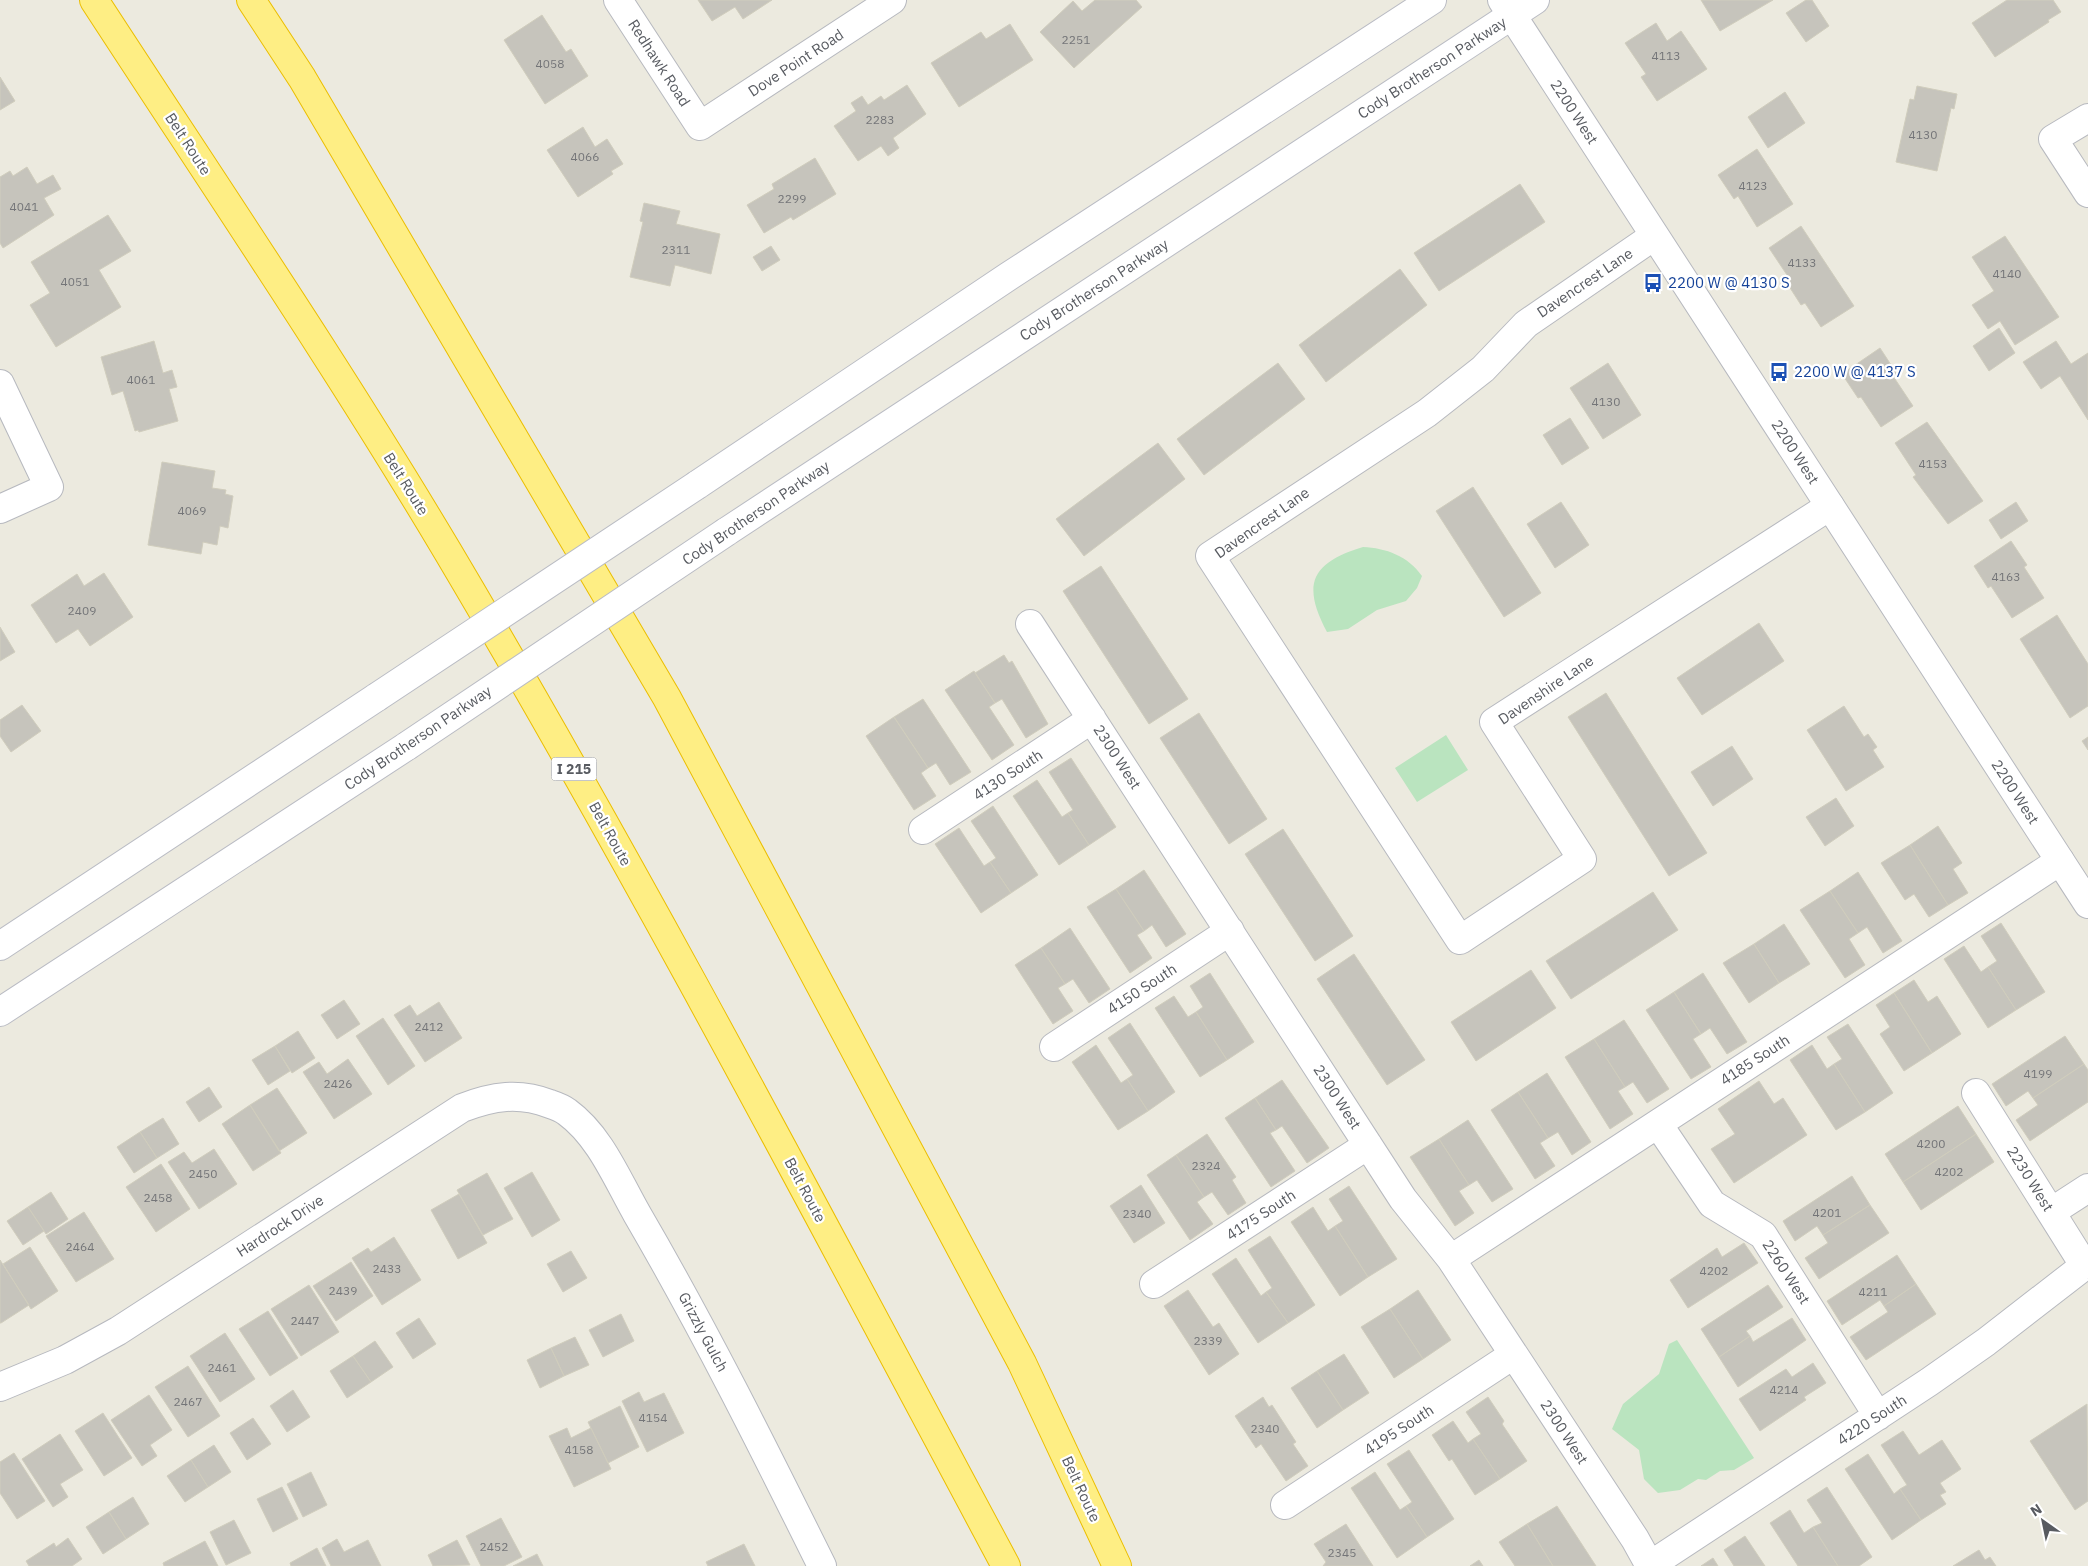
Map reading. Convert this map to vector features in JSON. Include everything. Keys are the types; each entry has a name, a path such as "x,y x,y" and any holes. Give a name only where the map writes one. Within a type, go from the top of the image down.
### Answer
{"highway":[{"name":"Belt Route","path":"94,0 337,373 446,548 545,718 714,1021 1006,1566"},
{"name":"Belt Route","path":"251,0 302,78 667,698 1022,1363 1117,1566"}],"street":[{"name":"Redhawk Road","path":"618,0 700,126"},
{"name":"Dove Point Road","path":"700,126 892,0"},
{"path":"0,946 697,485 1009,276 1432,0"},
{"name":"Cody Brotherson Parkway","path":"0,1012 406,746 1507,8 1535,0"},
{"name":"2200 West","path":"1507,8 2088,904"},
{"path":"2088,118 2053,139 2088,193"},
{"name":"Davencrest Lane","path":"1460,940 1210,556 1427,413 1482,368 1526,324 1654,236"},
{"path":"0,384 49,486 0,509"},
{"name":"Davenshire Lane","path":"1460,940 1582,859 1494,722 1830,506"},
{"name":"2300 West","path":"1030,624 1403,1200 1451,1259 1635,1539 1649,1566"},
{"name":"4130 South","path":"923,830 1092,720"},
{"name":"4185 South","path":"1451,1259 2060,861"},
{"name":"4150 South","path":"1054,1047 1230,931"},
{"name":"2230 West","path":"1976,1093 2086,1264"},
{"name":"Hardrock Drive","path":"0,1387 64,1360 118,1330 462,1108 482,1100 508,1095 534,1098 565,1110"},
{"name":"Grizzly Gulch","path":"565,1110 583,1125 597,1145 666,1264 736,1394 822,1566"},
{"name":"2260 West","path":"1658,1124 1712,1204 1763,1235 1878,1416"},
{"name":"4175 South","path":"1154,1284 1368,1145"},
{"path":"2051,1212 2088,1188"},
{"name":"4220 South","path":"1649,1566 1878,1416 1986,1342 2086,1264"},
{"name":"4195 South","path":"1285,1505 1514,1355"}],"green space":[{"path":"1363,547 1388,551 1410,563 1422,576 1417,588 1406,601 1377,610 1348,629 1327,632 1319,616 1315,601 1313,589 1316,578 1332,560"},
{"path":"1446,735 1468,770 1417,802 1395,768"},
{"path":"1677,1340 1754,1458 1734,1470 1720,1471 1706,1480 1698,1479 1680,1490 1658,1493 1644,1479 1639,1450 1612,1429 1623,1404 1659,1374 1669,1344"}],"building":[{"path":"698,0 772,0 743,19 735,7 712,21"},
{"path":"1095,0 1136,0 1142,7 1074,68 1040,32 1073,1 1082,11"},
{"path":"1701,0 1773,0 1720,31"},
{"path":"1806,0 1812,0 1829,26 1806,42 1786,13"},
{"path":"2007,0 2053,0 2061,12 2048,20 2049,22 1995,57 1972,23"},
{"path":"542,15 566,52 571,49 588,76 545,104 504,40"},
{"path":"1656,23 1667,41 1681,31 1707,69 1657,101 1641,77 1646,74 1625,43"},
{"path":"1010,24 1033,60 959,107 931,63 981,32 986,39"},
{"path":"0,77 15,101 0,110"},
{"path":"907,85 926,114 893,138 899,148 888,156 881,146 858,161 834,126 856,111 851,103 862,96 868,105 881,96 884,100"},
{"path":"1917,86 1957,94 1954,109 1951,108 1937,171 1896,162 1910,99 1914,100"},
{"path":"1785,92 1805,123 1768,148 1748,117"},
{"path":"583,127 595,147 607,139 623,164 611,171 613,174 578,197 547,150"},
{"path":"1757,149 1793,204 1757,227 1738,196 1734,199 1718,175"},
{"path":"815,158 836,194 793,220 791,217 764,233 747,205 774,189 772,184"},
{"path":"27,167 37,184 53,175 61,189 44,198 54,215 3,248 0,243 0,177 10,171 13,176"},
{"path":"1520,184 1545,222 1439,291 1414,253"},
{"path":"644,203 680,211 676,224 720,234 711,274 675,265 670,286 630,277 643,222 640,221"},
{"path":"108,215 131,251 99,270 121,307 56,347 30,305 50,293 31,262"},
{"path":"1801,226 1854,306 1821,327 1805,303 1801,305 1785,280 1789,278 1769,248"},
{"path":"2005,236 2059,317 2015,345 2000,321 1988,329 1972,305 1994,291 1972,257"},
{"path":"771,246 780,260 762,271 753,257"},
{"path":"1400,269 1427,305 1326,382 1299,345"},
{"path":"1999,328 2015,353 1989,371 1973,346"},
{"path":"154,341 163,373 172,370 177,387 169,389 178,421 139,432 138,430 135,431 123,391 112,395 101,357"},
{"path":"2056,341 2071,364 2088,353 2088,420 2060,376 2041,389 2023,362"},
{"path":"1880,348 1897,374 1893,376 1913,406 1881,427 1861,397 1858,398 1842,374"},
{"path":"1278,363 1305,399 1204,475 1177,439"},
{"path":"1608,363 1641,415 1603,439 1570,388"},
{"path":"1570,418 1589,448 1562,465 1543,435"},
{"path":"1927,422 1983,501 1948,524 1913,477 1916,475 1895,443"},
{"path":"1158,443 1185,479 1084,556 1056,519"},
{"path":"162,462 215,471 212,488 226,490 225,494 233,496 228,528 220,526 217,545 203,542 201,554 148,545"},
{"path":"1473,487 1541,593 1504,617 1436,511"},
{"path":"1561,502 1589,545 1555,568 1527,524"},
{"path":"2016,502 2028,521 2001,539 1989,520"},
{"path":"2011,541 2027,565 2024,567 2044,598 2012,618 1991,586 1988,588 1974,566"},
{"path":"1101,566 1188,699 1149,724 1063,591"},
{"path":"104,573 133,617 90,646 78,629 56,643 31,605 77,574 84,586"},
{"path":"2057,615 2088,664 2088,706 2070,718 2020,639"},
{"path":"1759,623 1784,661 1702,715 1677,678"},
{"path":"0,627 15,652 0,661"},
{"path":"1004,655 1009,663 1012,661 1048,724 1026,738 1002,699 995,703 975,673"},
{"path":"974,671 995,703 989,707 1014,745 992,760 945,690"},
{"path":"1606,693 1707,853 1669,876 1568,717"},
{"path":"923,699 971,772 950,785 936,763 928,768 894,717"},
{"path":"22,705 41,731 11,752 0,736 0,720"},
{"path":"1844,706 1864,737 1868,734 1877,747 1873,750 1884,767 1846,791 1807,730"},
{"path":"1199,713 1267,819 1229,844 1160,738"},
{"path":"894,717 928,768 921,773 936,796 914,810 866,736"},
{"path":"2088,737 2088,750 2082,741"},
{"path":"1732,746 1753,779 1713,806 1691,772"},
{"path":"1071,758 1116,827 1089,845 1068,813 1073,810 1049,772"},
{"path":"1037,780 1062,817 1068,813 1089,845 1059,865 1013,796"},
{"path":"1836,798 1854,826 1825,846 1806,817"},
{"path":"993,806 1038,875 1011,893 990,862 996,858 971,821"},
{"path":"1938,826 1962,863 1953,869 1968,893 1948,905 1910,845"},
{"path":"959,828 984,866 990,862 1011,893 981,913 935,844"},
{"path":"1283,829 1353,936 1315,961 1245,854"},
{"path":"1910,845 1948,905 1929,917 1914,894 1905,900 1881,863"},
{"path":"1144,870 1186,934 1166,947 1152,925 1144,931 1116,889"},
{"path":"1858,872 1902,941 1883,953 1867,927 1858,933 1830,891"},
{"path":"1116,889 1144,931 1137,935 1152,958 1130,973 1087,907"},
{"path":"1830,891 1858,933 1849,939 1865,965 1845,978 1800,910"},
{"path":"1653,892 1678,930 1571,999 1546,961"},
{"path":"2001,923 2045,992 2016,1010 1988,967 1997,961 1981,936"},
{"path":"1784,924 1810,964 1779,983 1754,944"},
{"path":"1070,928 1110,989 1089,1003 1073,979 1065,984 1041,948"},
{"path":"1754,944 1779,983 1749,1003 1723,963"},
{"path":"1964,946 1981,972 1988,967 2016,1010 1988,1028 1944,959"},
{"path":"1041,948 1065,984 1058,988 1073,1011 1053,1024 1015,965"},
{"path":"1354,954 1425,1060 1387,1085 1317,979"},
{"path":"1531,970 1556,1008 1476,1061 1451,1022"},
{"path":"1210,973 1254,1042 1227,1060 1196,1012 1203,1007 1190,986"},
{"path":"1703,973 1747,1042 1727,1054 1710,1028 1701,1034 1674,992"},
{"path":"1914,980 1928,1002 1937,996 1961,1034 1932,1053 1894,993"},
{"path":"1674,992 1701,1034 1693,1039 1711,1067 1691,1079 1646,1010"},
{"path":"1894,993 1932,1053 1904,1071 1880,1034 1890,1027 1876,1005"},
{"path":"1174,996 1188,1017 1196,1012 1227,1060 1200,1077 1155,1008"},
{"path":"344,1000 360,1024 337,1039 321,1015"},
{"path":"439,1002 462,1038 425,1062 394,1015 410,1005 417,1016"},
{"path":"383,1018 415,1066 388,1085 356,1036"},
{"path":"1624,1020 1669,1089 1647,1103 1633,1082 1625,1087 1594,1039"},
{"path":"1130,1023 1175,1092 1148,1111 1127,1079 1133,1075 1108,1038"},
{"path":"1848,1024 1893,1093 1865,1112 1834,1064 1842,1059 1827,1037"},
{"path":"298,1031 315,1058 292,1073 275,1046"},
{"path":"2065,1036 2084,1064 2033,1098 2028,1091 2006,1106 1992,1084"},
{"path":"1594,1039 1625,1087 1618,1091 1633,1114 1610,1129 1565,1057"},
{"path":"1096,1045 1121,1083 1127,1079 1148,1111 1118,1130 1072,1062"},
{"path":"1812,1045 1827,1069 1834,1064 1865,1112 1836,1130 1790,1060"},
{"path":"275,1046 290,1071 268,1085 252,1060"},
{"path":"348,1059 372,1094 334,1119 303,1072 319,1062 327,1074"},
{"path":"2084,1064 2088,1070 2088,1102 2030,1141 2016,1120 2038,1105 2033,1098"},
{"path":"1547,1073 1591,1142 1572,1155 1558,1132 1548,1138 1518,1092"},
{"path":"1282,1080 1329,1148 1307,1163 1282,1126 1276,1130 1255,1098"},
{"path":"1759,1081 1774,1104 1783,1098 1807,1135 1734,1183 1711,1149 1735,1134 1718,1109"},
{"path":"209,1087 222,1107 199,1122 186,1102"},
{"path":"277,1088 307,1133 279,1151 250,1105"},
{"path":"1518,1092 1548,1138 1540,1143 1555,1166 1535,1179 1491,1110"},
{"path":"1255,1098 1276,1130 1270,1133 1295,1171 1271,1187 1225,1118"},
{"path":"250,1105 281,1153 253,1171 222,1124"},
{"path":"1958,1106 1976,1134 1903,1182 1885,1154"},
{"path":"163,1118 179,1144 157,1158 140,1132"},
{"path":"1468,1120 1513,1189 1492,1202 1477,1180 1469,1185 1439,1139"},
{"path":"140,1132 157,1158 134,1173 117,1147"},
{"path":"1207,1134 1236,1177 1232,1180 1246,1203 1228,1215 1212,1192 1204,1197 1176,1155"},
{"path":"1976,1134 1994,1162 1921,1210 1903,1182"},
{"path":"1439,1139 1469,1185 1459,1191 1474,1213 1455,1226 1410,1157"},
{"path":"214,1149 237,1184 199,1209 168,1162 184,1152 192,1163"},
{"path":"1176,1155 1204,1197 1197,1202 1213,1224 1190,1240 1147,1175"},
{"path":"161,1164 190,1209 156,1232 126,1187"},
{"path":"532,1172 560,1220 532,1237 504,1188"},
{"path":"487,1173 513,1219 483,1235 457,1190"},
{"path":"1852,1176 1870,1205 1823,1235 1817,1226 1795,1241 1783,1221"},
{"path":"1141,1185 1165,1223 1134,1243 1110,1206"},
{"path":"1349,1186 1397,1259 1368,1277 1335,1226 1343,1221 1329,1199"},
{"path":"51,1192 68,1219 46,1234 28,1207"},
{"path":"459,1194 487,1243 458,1259 431,1210"},
{"path":"1870,1205 1889,1233 1819,1279 1805,1258 1828,1243 1823,1235"},
{"path":"28,1207 44,1231 23,1245 7,1221"},
{"path":"1313,1207 1328,1231 1335,1226 1368,1277 1340,1296 1291,1222"},
{"path":"84,1212 114,1259 76,1282 46,1236"},
{"path":"1270,1236 1315,1305 1288,1323 1266,1292 1272,1288 1248,1250"},
{"path":"394,1237 421,1280 382,1305 352,1258 368,1248 371,1252"},
{"path":"1744,1243 1758,1263 1688,1308 1670,1280 1717,1248 1722,1257"},
{"path":"30,1247 58,1291 31,1309 3,1264"},
{"path":"571,1251 587,1278 563,1292 547,1264"},
{"path":"1897,1255 1916,1284 1884,1306 1880,1300 1842,1325 1827,1301"},
{"path":"1236,1258 1261,1296 1266,1292 1288,1323 1258,1343 1212,1274"},
{"path":"0,1260 29,1305 1,1323 0,1323"},
{"path":"351,1262 373,1296 336,1321 313,1286"},
{"path":"1916,1284 1936,1314 1866,1360 1850,1337 1888,1312 1884,1306"},
{"path":"309,1285 339,1332 301,1356 271,1309"},
{"path":"1768,1285 1783,1307 1746,1331 1750,1336 1719,1357 1701,1329"},
{"path":"1188,1290 1213,1327 1219,1323 1239,1354 1209,1375 1164,1306"},
{"path":"1418,1290 1451,1340 1423,1359 1390,1309"},
{"path":"1390,1309 1423,1359 1394,1378 1361,1327"},
{"path":"268,1311 298,1358 270,1376 239,1329"},
{"path":"621,1314 634,1341 603,1357 589,1330"},
{"path":"419,1318 436,1344 413,1359 396,1333"},
{"path":"1792,1318 1806,1340 1738,1387 1719,1357 1750,1336 1753,1342"},
{"path":"225,1333 255,1379 220,1402 190,1356"},
{"path":"575,1337 589,1365 564,1376 551,1348"},
{"path":"375,1341 393,1367 371,1382 353,1356"},
{"path":"551,1348 564,1376 540,1388 527,1360"},
{"path":"1344,1354 1369,1393 1343,1410 1317,1371"},
{"path":"353,1356 371,1382 347,1398 330,1371"},
{"path":"1813,1363 1826,1383 1804,1397 1806,1400 1760,1431 1739,1399 1786,1369 1792,1377"},
{"path":"188,1366 220,1416 188,1437 155,1387"},
{"path":"1317,1371 1343,1410 1317,1428 1291,1388"},
{"path":"293,1390 310,1417 287,1432 270,1406"},
{"path":"639,1392 644,1402 664,1393 684,1433 647,1452 622,1401"},
{"path":"149,1395 172,1430 150,1445 157,1456 142,1466 111,1420"},
{"path":"1263,1397 1269,1407 1272,1405 1296,1442 1293,1444 1308,1466 1286,1481 1261,1444 1256,1448 1235,1416"},
{"path":"1488,1397 1504,1421 1502,1424 1527,1461 1500,1479 1473,1439 1481,1434 1466,1412"},
{"path":"2087,1404 2088,1501 2075,1510 2030,1441"},
{"path":"620,1406 639,1447 608,1463 588,1422"},
{"path":"103,1413 132,1458 104,1476 75,1431"},
{"path":"253,1418 271,1444 247,1460 230,1433"},
{"path":"1453,1421 1468,1443 1473,1439 1500,1479 1475,1495 1452,1459 1449,1461 1432,1435"},
{"path":"567,1428 571,1438 591,1428 611,1469 574,1487 549,1436"},
{"path":"1903,1431 1919,1455 1942,1440 1961,1469 1940,1483 1946,1492 1940,1495 1946,1504 1921,1520 1900,1489 1907,1485 1881,1445"},
{"path":"60,1434 83,1470 60,1484 68,1497 53,1507 22,1459"},
{"path":"214,1445 231,1472 208,1487 191,1460"},
{"path":"1409,1450 1454,1519 1427,1537 1406,1506 1412,1502 1387,1464"},
{"path":"14,1453 45,1501 17,1519 0,1493 0,1462"},
{"path":"1868,1454 1894,1494 1900,1489 1921,1520 1892,1540 1845,1469"},
{"path":"191,1460 208,1487 185,1502 167,1476"},
{"path":"311,1472 327,1505 303,1517 287,1484"},
{"path":"1375,1472 1400,1510 1406,1506 1427,1537 1397,1558 1351,1488"},
{"path":"282,1487 298,1519 273,1532 257,1499"},
{"path":"1827,1487 1872,1557 1859,1566 1838,1566 1813,1527 1822,1523 1807,1500"},
{"path":"133,1497 149,1524 126,1539 109,1512"},
{"path":"1557,1506 1596,1566 1553,1566 1527,1524"},
{"path":"1790,1510 1804,1533 1813,1527 1838,1566 1798,1566 1770,1523"},
{"path":"109,1512 126,1539 103,1554 86,1527"},
{"path":"501,1518 522,1557 504,1566 481,1566 466,1536"},
{"path":"234,1520 251,1553 226,1565 210,1532"},
{"path":"1346,1524 1373,1566 1323,1566 1326,1562 1314,1544"},
{"path":"1527,1524 1553,1566 1515,1566 1499,1542"},
{"path":"1745,1536 1765,1566 1734,1566 1724,1550"},
{"path":"68,1538 82,1559 72,1566 29,1566 26,1561 54,1543 56,1547"},
{"path":"337,1539 344,1552 368,1540 381,1566 331,1566 322,1548"},
{"path":"457,1540 470,1565 433,1566 428,1555"},
{"path":"205,1541 218,1566 164,1566 163,1563"},
{"path":"744,1544 755,1566 708,1566 706,1562"},
{"path":"317,1548 326,1566 291,1566 290,1563"},
{"path":"1979,1550 1985,1560 1990,1557 1996,1566 1953,1566"},
{"path":"537,1554 543,1566 513,1566"},
{"path":"1713,1558 1718,1566 1701,1566"},
{"path":"1479,1560 1483,1566 1470,1566"}],"place":[{"name":"2200 W @ 4130 S","path":"1653,283"},
{"name":"2200 W @ 4137 S","path":"1779,372"}]}
